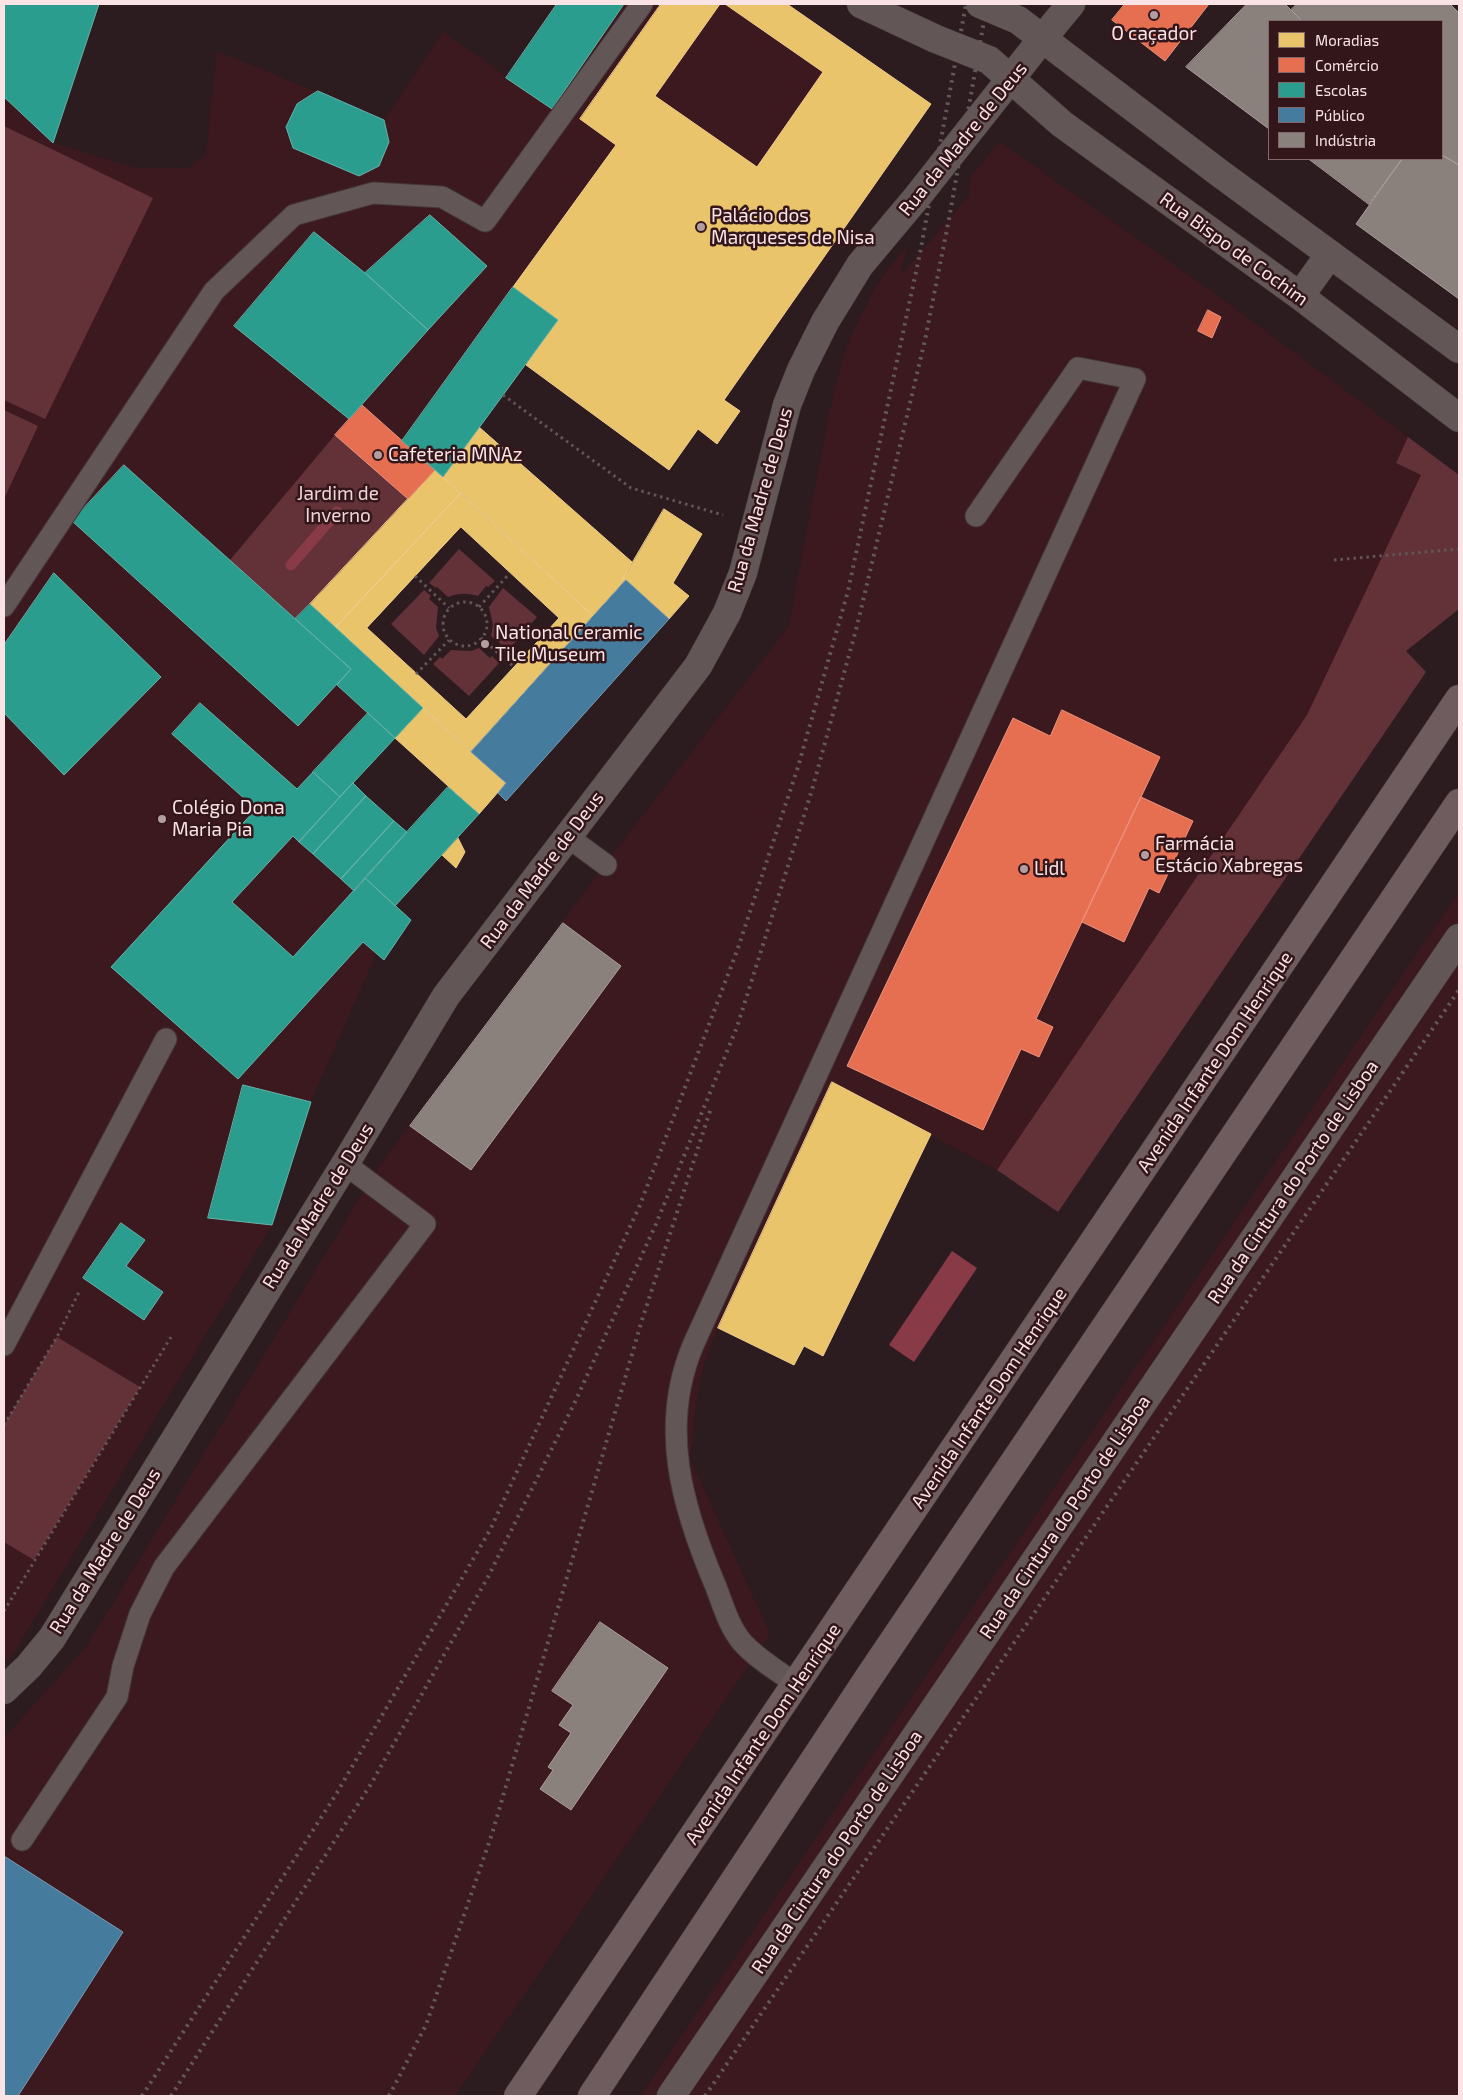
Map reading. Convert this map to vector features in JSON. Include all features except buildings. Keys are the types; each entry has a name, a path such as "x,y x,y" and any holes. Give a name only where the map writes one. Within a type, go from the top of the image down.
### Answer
{"main road":[{"name":"Avenida Infante Dom Henrique","path":"518,2096 1459,699"},
{"path":"592,2096 871,1674 1459,803"}],"street":[{"name":"Rua Bispo de Cochim","path":"861,4 894,11 936,39 989,60 1062,124 1300,296 1456,418"},
{"path":"980,4 1018,20 1156,126 1459,349"},
{"name":"Rua da Madre de Deus","path":"4,1690 29,1666 52,1638 345,1164 446,996 698,666 727,613 743,573 787,405 801,370 825,322 860,265 1071,4"},
{"path":"1300,296 1330,254"},
{"name":"Rua da Cintura do Porto de Lisboa","path":"671,2096 1459,938"}],"lane":[{"path":"4,606 214,291 294,215 373,193 442,197 485,221 642,4"},
{"path":"796,1684 754,1655 741,1640 730,1620 706,1562 690,1518 678,1465 675,1420 680,1383 694,1343 1135,379 1078,368 976,516"},
{"path":"568,837 606,865"},
{"path":"4,1345 166,1039"},
{"path":"22,1840 117,1697 123,1666 140,1614 164,1566 425,1224 345,1164"}],"path":[{"path":"503,395 632,488 756,526"},
{"path":"1334,560 1459,549"},
{"path":"479,607 510,573"},
{"path":"415,576 449,608"},
{"path":"464,602 479,607 483,611 487,622 485,633 481,638 477,642 465,646 449,640 443,627 443,620 449,608 464,602"},
{"path":"481,638 514,667"},
{"path":"416,674 449,640"},
{"path":"4,1425 57,1337 79,1292"},
{"path":"4,1610 170,1336"}],"shaded area":[{"name":"Colégio Dona Maria Pia","path":"624,4 653,4 658,8 661,4 787,4 931,104 809,281 724,399 740,411 717,444 697,429 669,470 526,365 558,320 513,288 402,441 362,405 230,560 351,669 337,685 368,713 313,773 340,797 299,842 353,890 365,878 411,920 384,960 376,954 311,1101 272,1225 11,1657 4,1661 4,97 54,143 135,168 188,168 206,156 217,51 384,120 443,32 552,109"},
{"path":"1000,142 1211,291 1408,437 1396,463 1421,475 1307,715 997,1170 833,1083 711,1344 700,1378 694,1421 690,1459 770,1634 455,2096 4,2096 4,1738 87,1646 378,1168 614,853 789,626 829,415 843,359 852,335 876,286 892,264 906,247 901,275 969,196 971,176"},
{"path":"1459,892 1459,2096 641,2096"},
{"path":"952,1251 977,1268 914,1362 889,1345"}],"green space":[{"path":"4,126 153,198 45,419 4,400"},
{"path":"4,410 38,426 4,499"},
{"name":"Jardim de Inverno","path":"335,435 408,499 295,619 230,560"},
{"path":"1408,437 1459,475 1459,609 1406,651 1426,672 1058,1212 997,1170 1307,715 1421,475 1396,463"},
{"path":"459,549 495,581 488,587 486,586 478,596 463,594 448,597 437,587 429,583"},
{"path":"503,588 537,617 506,653 499,646 501,644 491,636 493,625 489,607"},
{"path":"424,590 431,596 429,599 438,607 436,628 439,636 424,655 391,624"},
{"path":"479,648 499,663 469,696 433,664 440,657 442,659 451,650 471,651"},
{"path":"57,1337 140,1387 34,1560 4,1542 4,1425"}],"waterway":[{"path":"291,565 337,512"}],"railway":[{"path":"142,2096 335,1796 490,1530 640,1205 737,951 798,767 848,591 920,253 966,4"},
{"path":"171,2096 371,1784 488,1577 575,1402 656,1224 737,1027 812,790 857,626 925,340 949,219 987,4"},
{"path":"705,2096 1459,990"},
{"path":"389,2096 426,2025 492,1834 642,1320 711,1108"}],"place":[{"name":"O caçador","path":"1154,15"},
{"name":"Palácio dos Marqueses de Nisa","path":"701,227"},
{"name":"Cafeteria MNAz","path":"378,455"},
{"name":"National Ceramic Tile Museum","path":"485,644"},
{"name":"Colégio Dona Maria Pia","path":"162,819"},
{"name":"Farmácia Estácio Xabregas","path":"1145,855"},
{"name":"Lidl","path":"1024,869"}]}
